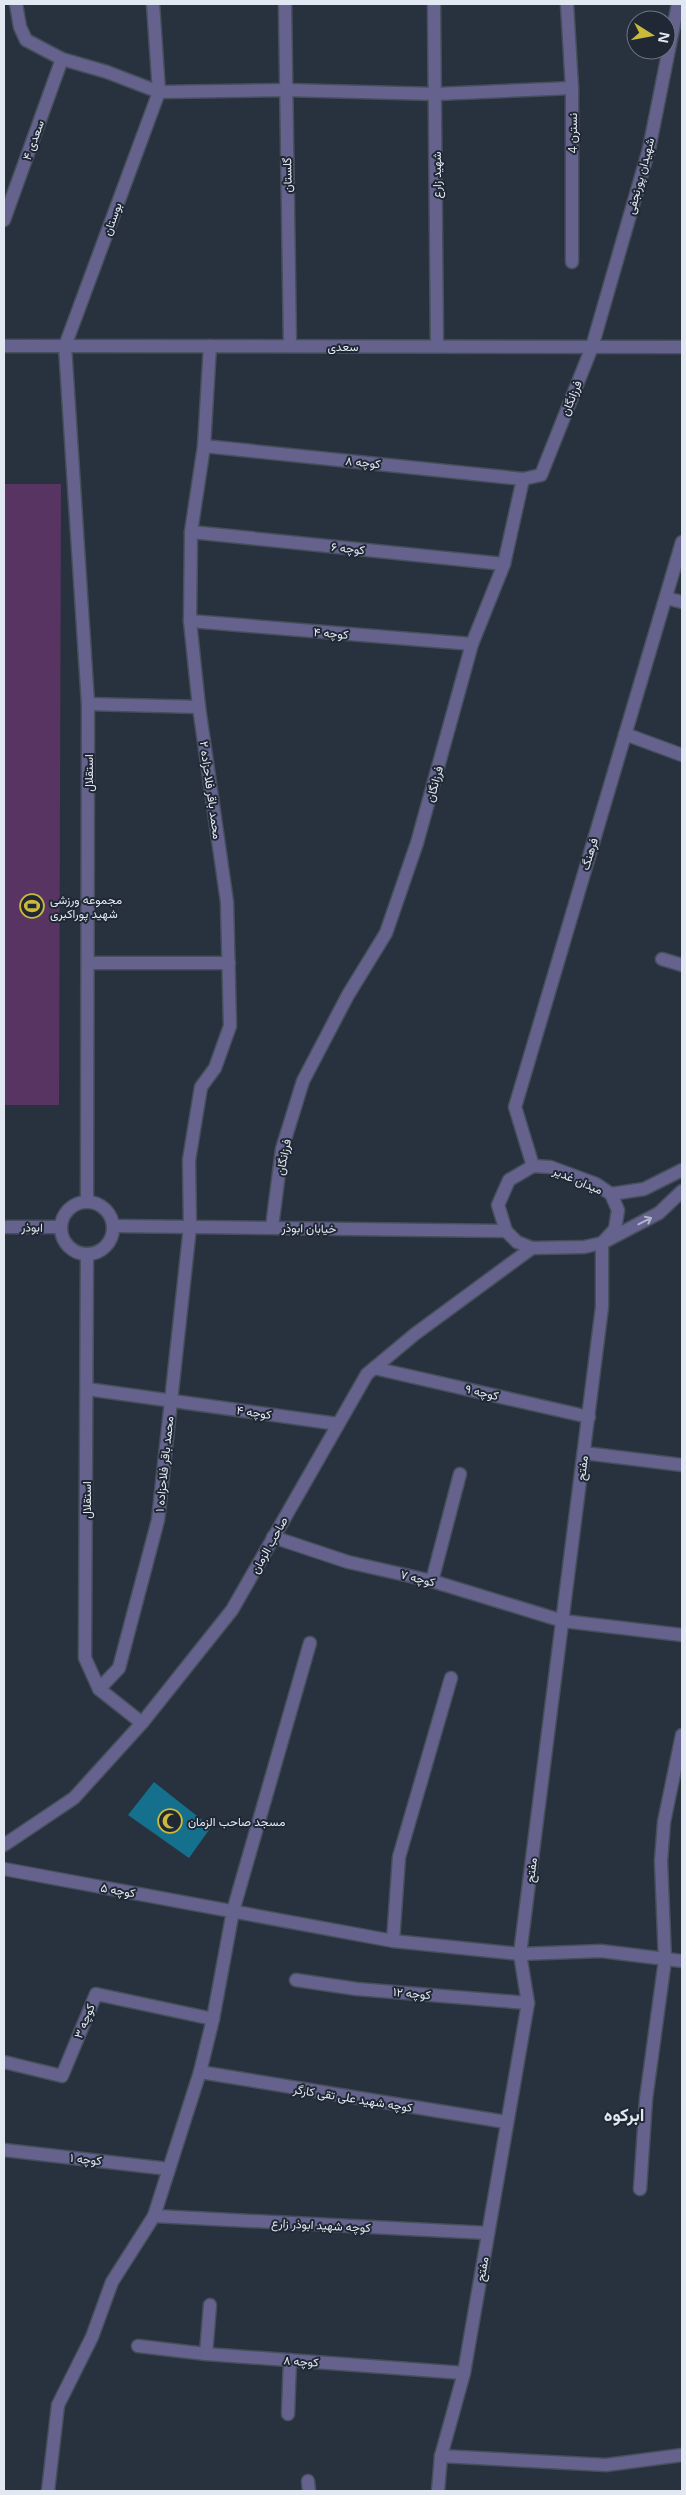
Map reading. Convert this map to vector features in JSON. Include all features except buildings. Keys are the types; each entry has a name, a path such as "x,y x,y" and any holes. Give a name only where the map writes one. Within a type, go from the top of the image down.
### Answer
{"street":[{"path":"16,4 20,27 26,40 62,59 107,72 158,92 286,90 436,94 572,88"},
{"path":"153,4 158,92"},
{"name":"گلستان","path":"285,4 290,346"},
{"name":"شهید زارع","path":"434,4 436,346"},
{"name":"نسترن 4","path":"567,4 572,88 572,262"},
{"name":"شهیدان پورنجفی","path":"592,347 649,148 678,4"},
{"name":"سعدی ۴","path":"4,220 62,59"},
{"name":"بوستان","path":"65,346 158,92"},
{"name":"سعدی","path":"4,346 682,347"},
{"name":"استقلال","path":"65,346 88,704 87,1201"},
{"name":"محمد باقر فلاحزاده ۲","path":"190,1226 189,1160 201,1087 215,1068 230,1026 227,902 199,707 190,621 191,532 204,446 210,346"},
{"name":"فرزانگان","path":"272,1227 282,1149 303,1081 348,995 386,932 418,843 472,644 504,564 523,478 541,475 592,347"},
{"name":"کوچه ۸","path":"204,446 523,478"},
{"name":"کوچه ۶","path":"191,532 504,564"},
{"name":"فرهنگ","path":"533,1166 514,1106 682,542"},
{"path":"666,598 682,602"},
{"name":"کوچه ۴","path":"190,621 472,644"},
{"path":"88,704 199,707"},
{"path":"625,734 682,755"},
{"path":"662,959 682,966"},
{"path":"88,963 229,963"},
{"path":"533,1166 509,1180 498,1205 506,1231 518,1242 532,1248 584,1247 602,1243 659,1213 682,1191"},
{"name":"میدان غدیر","path":"533,1166 550,1167 596,1184 610,1194 618,1210 615,1229 602,1243"},
{"path":"610,1194 644,1188 682,1170"},
{"path":"87,1201 104,1207 113,1221 113,1226 112,1238 101,1251 87,1254 69,1248 60,1234 62,1217 73,1204 87,1201"},
{"name":"خیابان ابوذر","path":"113,1226 506,1231"},
{"name":"محمد باقر فلاحزاده ۱","path":"99,1689 119,1668 158,1520 190,1226"},
{"name":"ابوذر","path":"4,1227 61,1227"},
{"name":"مفتح","path":"438,2491 441,2456 464,2373 528,2003 520,1954 602,1307 602,1243"},
{"name":"صاحب الزمان","path":"4,1845 74,1798 142,1723 232,1610 367,1374 415,1334 532,1248"},
{"name":"استقلال","path":"87,1254 86,1658 99,1689 142,1723"},
{"name":"کوچه ۹","path":"374,1368 589,1416"},
{"name":"کوچه ۴","path":"87,1389 338,1424"},
{"path":"584,1453 682,1465"},
{"path":"432,1581 460,1474"},
{"name":"کوچه ۷","path":"273,1537 348,1562 432,1581 563,1621 682,1635"},
{"path":"48,2491 58,2405 92,2337 112,2282 154,2216 200,2072 213,2019 233,1911 310,1643"},
{"path":"393,1942 399,1857 452,1678"},
{"path":"640,2189 646,2099 665,1960 661,1861 664,1822 682,1735"},
{"name":"کوچه ۵","path":"4,1869 393,1942 520,1954 601,1951 682,1961"},
{"name":"کوچه ۱۲","path":"296,1980 357,1989 528,2003"},
{"name":"کوچه ۳","path":"4,2062 62,2076 96,1994 213,2019"},
{"name":"کوچه شهید علی تقی کارگر","path":"200,2072 506,2122"},
{"name":"کوچه ۱","path":"4,2150 169,2169"},
{"name":"کوچه شهید ابوذر زارع","path":"154,2216 488,2233"},
{"path":"206,2354 210,2305"},
{"name":"کوچه ۸","path":"138,2346 206,2354 464,2373"},
{"path":"288,2414 290,2360"},
{"path":"441,2456 606,2465 682,2455"}],"shaded area":[{"name":"مجموعه ورزشی شهید پوراکبری","path":"4,484 61,484 59,1105 4,1105"}],"place":[{"name":"مجموعه ورزشی شهید پوراکبری","path":"32,906"},
{"name":"مسجد صاحب الزمان","path":"170,1821"}],"district":[{"name":"ابرکوه","path":"624,2114"}]}
